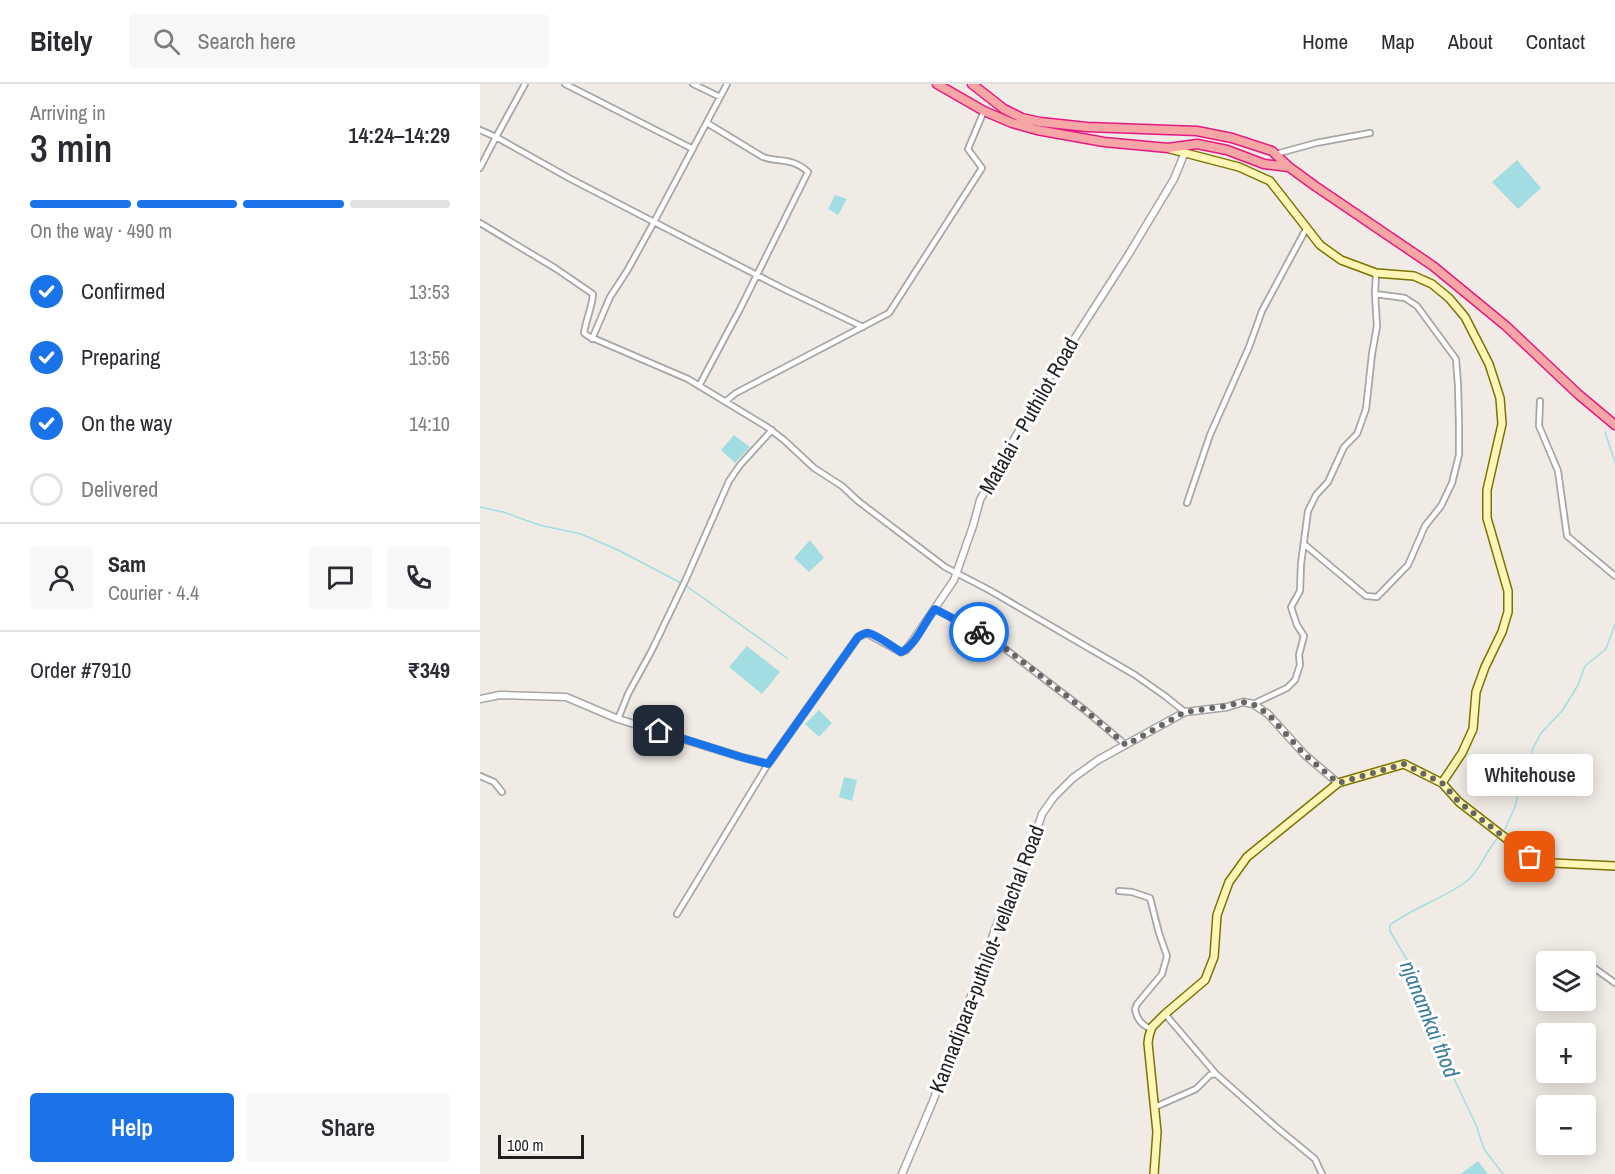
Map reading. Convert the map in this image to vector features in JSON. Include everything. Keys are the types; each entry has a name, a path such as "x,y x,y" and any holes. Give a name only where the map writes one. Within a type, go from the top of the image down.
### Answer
{"highway":[{"path":"937,84 984,111 1012,123 1066,136 1168,148 1197,144 1227,150 1264,164 1289,167"},
{"path":"972,84 1004,109 1022,118 1087,128 1197,131 1232,138 1272,151 1289,167 1433,266 1506,326 1578,394 1615,425"}],"main road":[{"path":"1168,148 1239,167 1270,181 1320,245 1341,260 1376,273 1414,276 1432,284 1449,298 1465,317 1489,364 1500,398 1502,424 1487,490 1487,518 1508,591 1508,612 1502,632 1476,692 1473,729 1462,753 1442,783"},
{"path":"1154,1174 1157,1132 1148,1043 1151,1029 1205,980 1214,957 1217,915 1229,882 1247,858 1338,783 1404,764 1442,783 1459,802 1530,857 1552,862 1615,866"}],"street":[{"path":"480,168 525,84"},
{"path":"565,84 693,149"},
{"path":"693,84 720,97"},
{"path":"592,339 610,297 654,222 727,84"},
{"path":"726,401 736,393 889,313 982,168 968,149 984,111"},
{"path":"699,386 808,172 790,161 763,157 706,123"},
{"path":"480,130 654,222 863,327"},
{"path":"1275,155 1316,143 1370,133"},
{"name":"Matalai - Puthilot Road","path":"768,764 861,634 867,633 901,652 906,650 935,609 957,574 980,500 1044,386 1174,179 1185,153"},
{"path":"480,223 593,294 584,333 592,339 688,380 726,401 771,430 814,468 842,486 858,501 945,567 991,591 1135,675 1185,712"},
{"path":"1187,503 1210,435 1249,347 1262,311 1306,229"},
{"path":"1253,704 1287,688 1295,680 1300,664 1299,655 1304,636 1297,625 1291,607 1300,591 1308,511 1316,495 1328,482 1344,447 1357,434 1366,409 1377,326 1376,273"},
{"path":"1304,544 1366,596 1377,597 1408,565 1425,526 1441,506 1452,483 1459,455 1456,359 1417,306 1405,298 1375,294"},
{"path":"1540,401 1539,426 1558,471 1567,537 1615,576"},
{"path":"618,719 628,694 682,589 729,482 740,465 771,430"},
{"path":"935,609 1005,648 1126,745"},
{"path":"480,699 500,695 566,697 618,719 768,764 677,914"},
{"name":"Kannadipara-puthilot- vellachal Road","path":"902,1174 933,1101 997,924 1024,869 1042,814 1072,778 1098,760 1185,712 1243,702 1253,704"},
{"path":"1253,704 1268,714 1305,755 1338,783"},
{"path":"480,776 494,782 502,792"},
{"path":"1119,891 1132,892 1150,898 1167,956 1162,974 1135,1009 1139,1021 1151,1029"},
{"path":"1596,970 1615,983"},
{"path":"1165,1014 1216,1074 1315,1159 1322,1174"},
{"path":"1155,1107 1196,1089 1210,1076 1216,1074"}],"water":[{"path":"1517,160 1541,188 1518,209 1492,182"},
{"path":"835,195 847,199 838,215 828,209"},
{"path":"734,435 750,447 735,463 721,450"},
{"path":"810,540 824,558 809,572 794,558"},
{"path":"747,646 780,672 762,694 729,667"},
{"path":"819,710 832,723 819,737 805,724"},
{"path":"844,777 857,780 852,801 839,797"},
{"path":"1478,1161 1488,1174 1461,1174"}],"waterway":[{"name":"njanamkai thod","path":"1605,432 1615,462"},
{"path":"480,507 503,512 539,525 581,534 618,550 681,583"},
{"path":"685,585 787,658"},
{"name":"njanamkai thod","path":"1505,829 1515,807 1534,746 1541,733 1562,711 1578,685 1585,666 1606,649 1615,624"},
{"name":"njanamkai thod","path":"1497,839 1467,881 1399,919 1390,925 1390,931 1416,975 1448,1066 1476,1125 1484,1149 1503,1174"}],"way so far":[{"path":"979,632 1005,648 1126,745 1185,712 1243,702 1253,704 1268,714 1305,755 1338,783 1404,764 1442,783 1459,802 1530,857"}],"place":[{"name":"Whitehouse","path":"1530,857"}],"route":[{"path":"659,731 768,764 861,634 867,633 874,636 901,652 906,650 935,609 979,632"}]}
